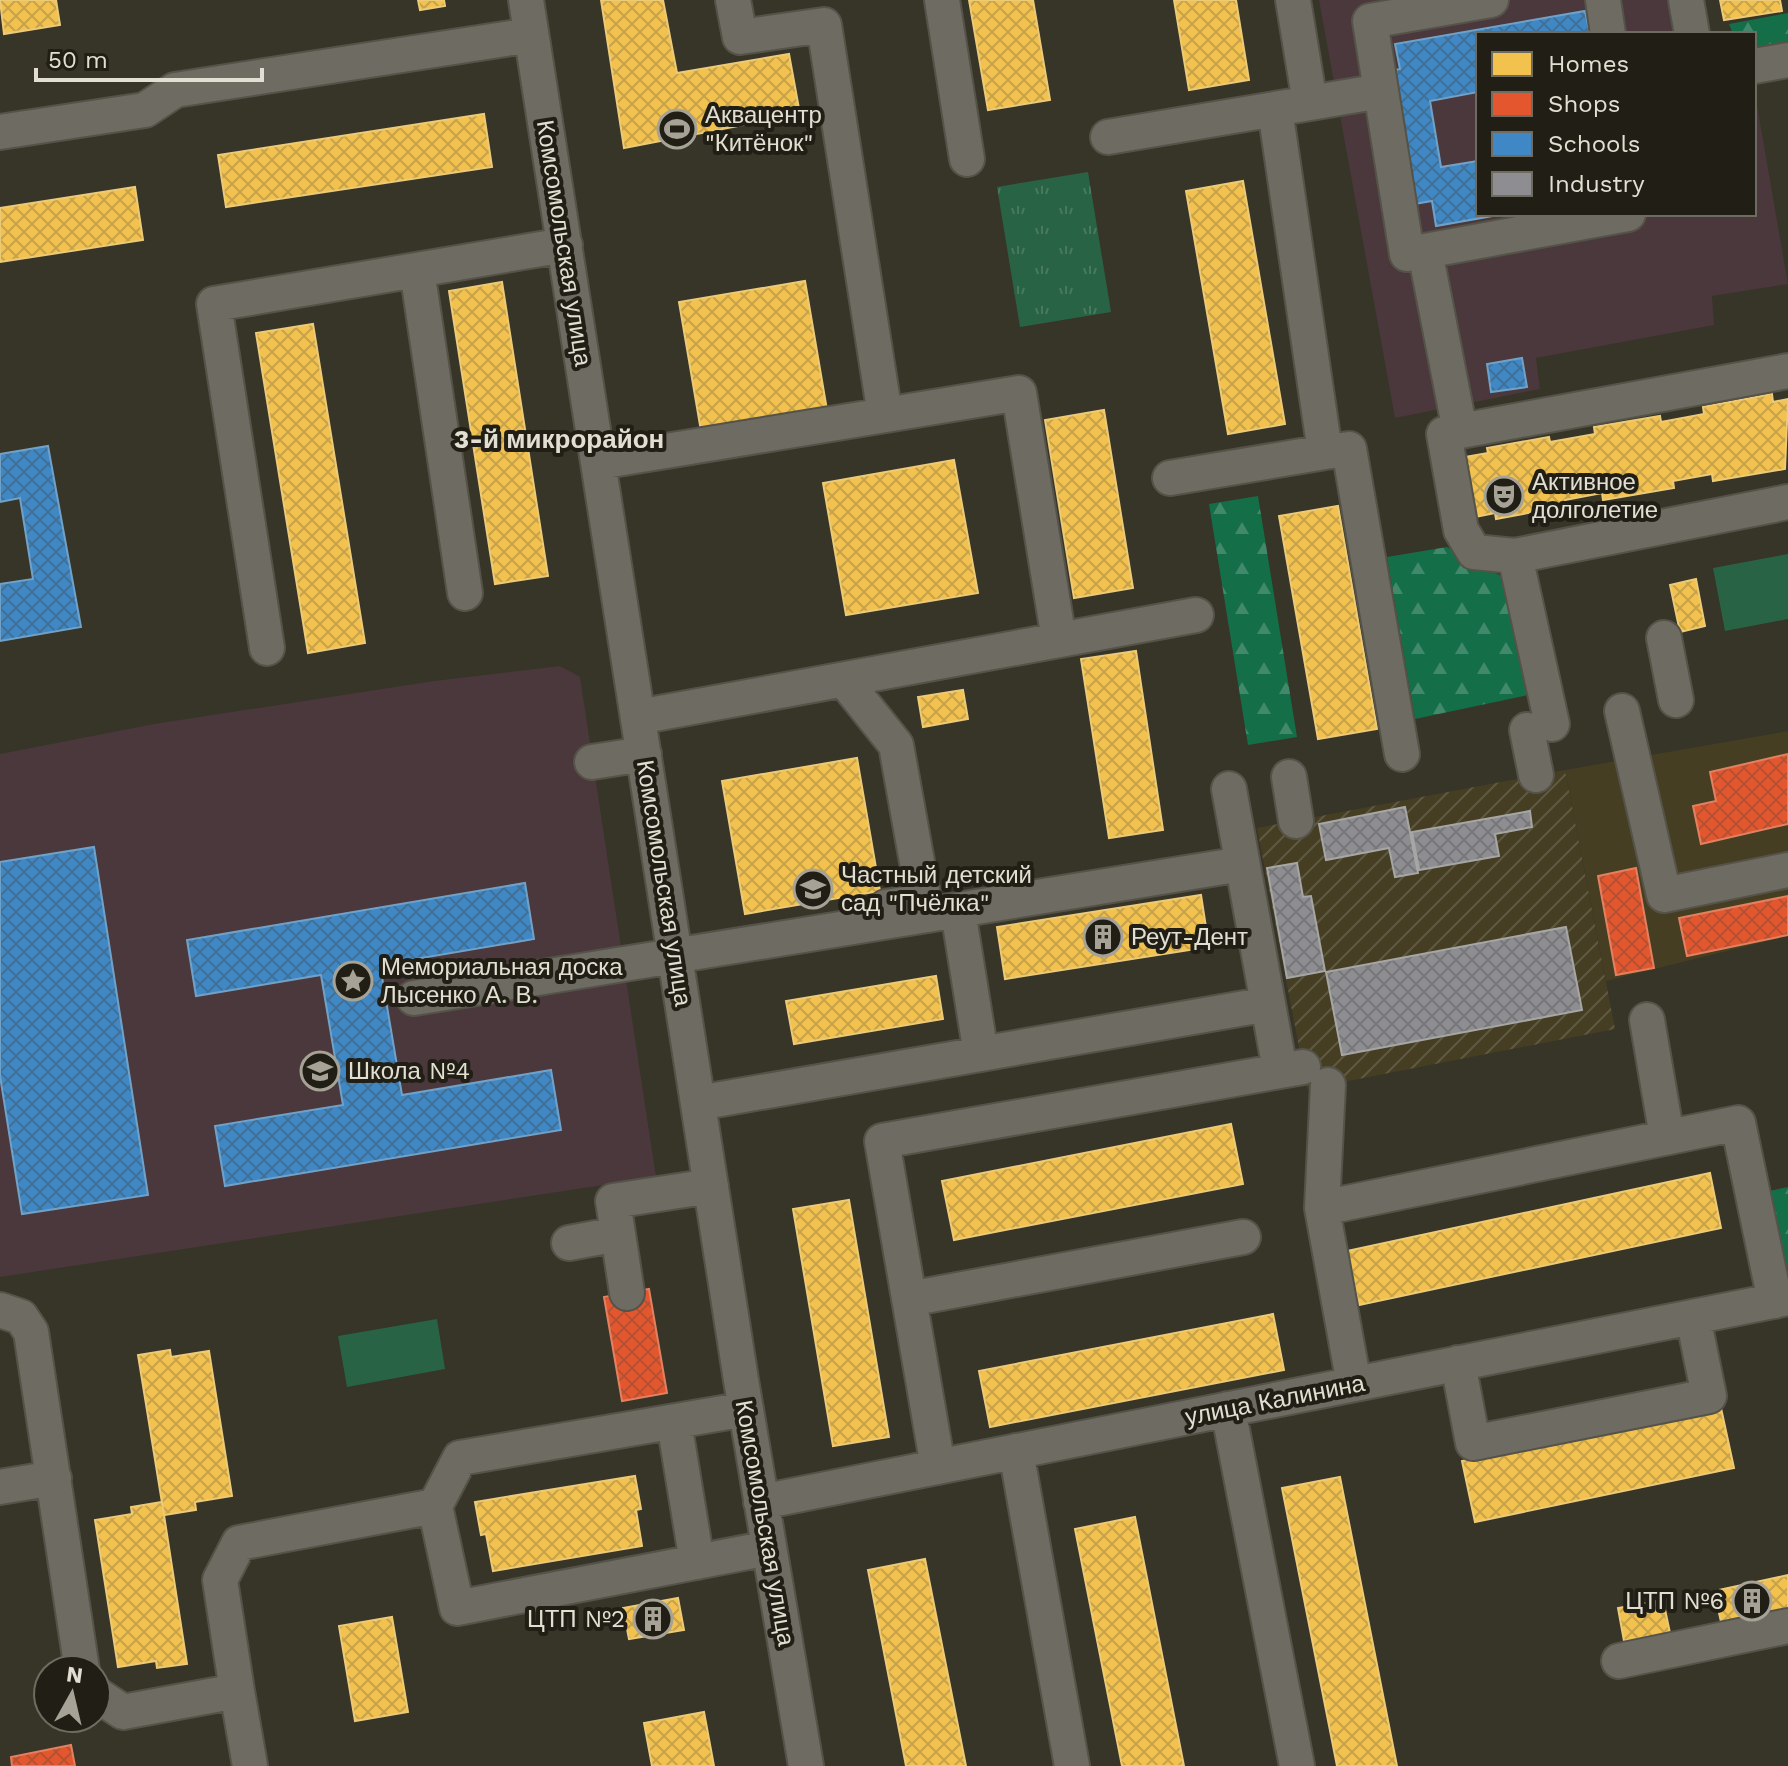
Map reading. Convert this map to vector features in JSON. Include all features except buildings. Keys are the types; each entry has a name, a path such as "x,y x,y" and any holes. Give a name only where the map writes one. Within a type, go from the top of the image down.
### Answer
{"street":[{"name":"Комсомольская улица","path":"526,0 746,1409 806,1766"},
{"path":"733,0 740,37 824,25 885,415"},
{"path":"942,0 967,159"},
{"path":"1293,0 1310,103"},
{"path":"1491,0 1370,21 1407,254 1617,216"},
{"path":"1603,0 1608,32"},
{"path":"1686,0 1692,32"},
{"path":"0,132 145,110 175,90 531,35"},
{"path":"1756,66 1788,60"},
{"path":"1108,137 1381,91"},
{"path":"1275,109 1325,452"},
{"path":"267,648 206,306 565,245"},
{"path":"1425,251 1460,431"},
{"path":"417,270 465,593"},
{"path":"1788,371 1444,434 1461,530 1474,552 1515,556 1788,502"},
{"path":"599,462 1019,393 1059,640"},
{"path":"1170,478 1349,449 1402,754"},
{"path":"1515,556 1540,727 1536,775"},
{"path":"638,717 1196,615"},
{"path":"1664,638 1676,700"},
{"path":"414,998 924,901 896,745 844,680"},
{"path":"1622,711 1664,895 1788,870"},
{"path":"592,762 644,754"},
{"path":"1289,777 1296,821"},
{"path":"1229,789 1268,1004 1304,1074 1322,1208 1354,1384"},
{"path":"674,950 958,911 1242,864"},
{"path":"958,911 981,1054"},
{"path":"698,1103 1268,1004"},
{"path":"1647,1020 1667,1137"},
{"path":"938,1467 882,1141 1304,1074"},
{"path":"1322,1208 1738,1123 1782,1300"},
{"path":"627,1293 613,1201 711,1186"},
{"path":"569,1243 618,1234"},
{"path":"909,1299 1243,1237"},
{"name":"улица Калинина","path":"761,1502 1782,1300"},
{"path":"0,1310 21,1317 31,1332 80,1654"},
{"path":"1458,1363 1473,1443 1709,1396 1693,1317"},
{"path":"746,1409 460,1458 435,1506 457,1608 769,1548"},
{"path":"1228,1409 1297,1766"},
{"path":"674,1422 697,1562"},
{"path":"1016,1451 1072,1766"},
{"path":"0,1487 54,1478"},
{"path":"250,1766 220,1580 239,1543 435,1506"},
{"path":"1619,1661 1788,1626"},
{"path":"112,1705 123,1712 237,1691"}],"shaded area":[{"path":"1319,0 1679,0 1685,32 1476,32 1476,216 1756,216 1756,100 1788,284 1712,296 1714,325 1536,358 1540,389 1395,418"},
{"name":"Школа №4","path":"560,666 580,677 656,1177 0,1277 0,754 154,724 434,681"},
{"path":"1788,731 1788,936 1606,981 1565,770"},
{"path":"1565,770 1615,1029 1307,1089 1257,828"}],"green space":[{"path":"1788,13 1788,53 1756,60 1756,32 1732,32 1729,24"},
{"path":"1088,172 1111,312 1020,327 997,187"},
{"path":"1258,496 1297,737 1248,745 1209,504"},
{"path":"1447,547 1501,576 1528,695 1415,719 1387,557"},
{"path":"1788,554 1788,619 1725,631 1713,568"},
{"path":"1788,1187 1788,1268 1785,1268 1769,1191"},
{"path":"437,1319 445,1369 347,1387 338,1336"}],"place":[{"name":"Аквацентр \"Китёнок\"","path":"677,129"},
{"name":"Активное долголетие","path":"1504,496"},
{"name":"Частный детский сад \"Пчёлка\"","path":"813,889"},
{"name":"Реут-Дент","path":"1103,937"},
{"name":"Мемориальная доска Лысенко А. В.","path":"353,981"},
{"name":"Школа №4","path":"320,1071"},
{"name":"ЦТП №6","path":"1752,1601"},
{"name":"ЦТП №2","path":"653,1619"}],"district":[{"name":"3-й микрорайон","path":"559,439"}]}
